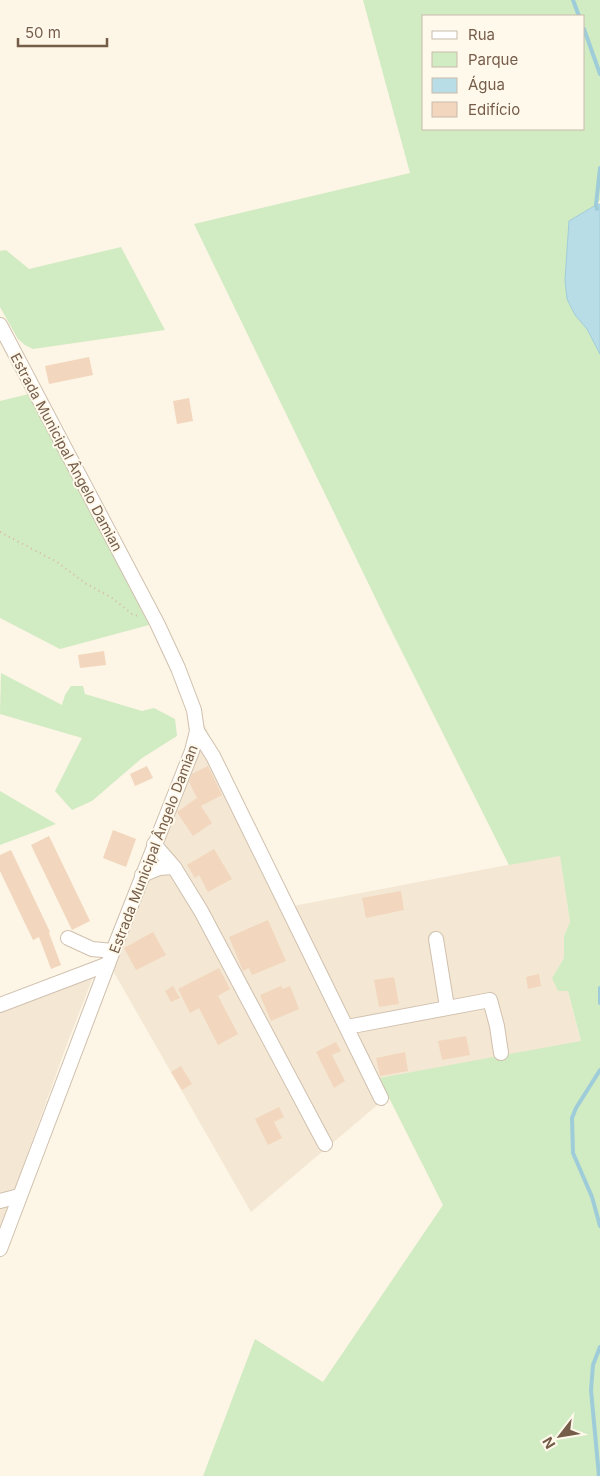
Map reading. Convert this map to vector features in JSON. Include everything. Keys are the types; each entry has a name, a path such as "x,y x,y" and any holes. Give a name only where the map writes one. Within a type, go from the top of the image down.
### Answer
{"street":[{"name":"Estrada Municipal Ângelo Damian","path":"0,325 152,614 186,686 194,710 197,731 192,751 142,875 0,1249"},
{"path":"197,731 214,756 381,1098"},
{"path":"154,844 174,868 215,937 325,1144"},
{"path":"142,875 159,868 174,868"},
{"path":"68,938 92,949 113,951"},
{"path":"436,938 447,1008"},
{"path":"0,1005 108,964"},
{"path":"346,1027 490,1000 502,1053"},
{"path":"0,1201 19,1196"}],"path":[{"path":"0,532 57,562 137,617 142,618 152,614"}],"shaded area":[{"path":"205,726 293,906 560,855 570,922 564,936 564,958 552,978 568,991 581,1042 380,1078 388,1096 251,1212 112,969"},
{"path":"100,959 67,1044 0,1230 0,998"}],"green space":[{"path":"363,0 600,0 600,200 596,205 569,221 565,280 567,299 575,315 587,329 600,354 600,1476 203,1476 255,1339 323,1382 443,1205 379,1078 581,1041 568,991 558,991 552,978 564,958 564,936 570,922 560,856 509,865 388,624 194,224 410,173"},
{"path":"121,247 165,330 33,349 18,339 0,307 0,251 6,250 29,269"},
{"path":"29,394 149,625 60,649 0,618 0,401"},
{"path":"1,673 62,705 65,695 71,686 83,686 85,694 142,711 154,708 175,719 177,736 142,758 92,801 72,810 55,791 82,738 0,714"},
{"path":"0,791 56,824 0,845"}],"water":[{"path":"600,204 600,354 587,329 575,315 567,299 565,280 569,221"}],"building":[{"path":"89,357 93,375 49,384 45,366"},
{"path":"189,398 193,421 177,424 173,401"},
{"path":"104,651 106,665 80,668 78,655"},
{"path":"147,766 153,778 135,786 130,774"},
{"path":"208,766 222,795 201,806 212,823 193,836 177,812 197,798 189,782 192,774"},
{"path":"113,830 136,839 126,867 103,858"},
{"path":"49,836 90,921 72,930 31,845"},
{"path":"214,849 232,879 208,892 199,875 195,878 187,865"},
{"path":"11,850 50,932 61,965 51,969 39,937 33,940 0,871 0,855"},
{"path":"401,891 404,910 366,918 362,898"},
{"path":"268,920 286,961 252,975 249,968 243,971 229,937"},
{"path":"153,932 166,955 136,970 124,948"},
{"path":"219,968 230,989 218,996 238,1034 218,1045 199,1008 190,1013 178,989"},
{"path":"539,974 541,986 528,989 526,977"},
{"path":"394,977 399,1004 379,1007 374,980"},
{"path":"173,986 180,998 171,1002 165,991"},
{"path":"281,986 283,989 290,986 299,1009 271,1021 260,995"},
{"path":"466,1036 470,1055 442,1060 438,1041"},
{"path":"336,1042 341,1051 332,1055 345,1081 334,1088 316,1052"},
{"path":"405,1052 408,1071 380,1076 376,1058"},
{"path":"181,1066 192,1084 182,1090 171,1072"},
{"path":"279,1107 284,1117 274,1122 282,1138 268,1145 255,1119"}],"waterway":[{"path":"573,0 579,15"},
{"path":"585,32 600,74"},
{"path":"597,209 600,168"},
{"path":"600,988 600,1003"},
{"path":"600,1070 576,1108 572,1118 573,1153 592,1197 600,1226"},
{"path":"599,1476 591,1390 593,1365 600,1347"}]}
